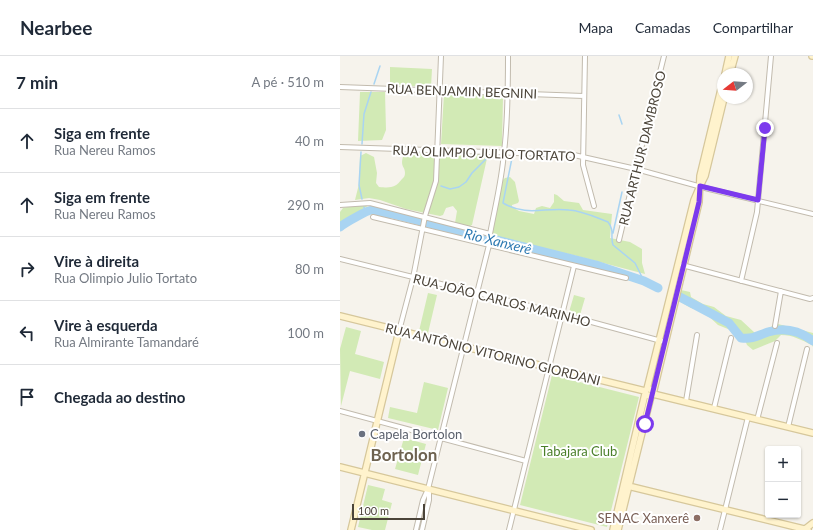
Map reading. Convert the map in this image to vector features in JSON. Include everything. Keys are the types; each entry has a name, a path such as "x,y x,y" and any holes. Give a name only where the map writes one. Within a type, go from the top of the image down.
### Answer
{"street":[{"path":"351,530 412,278 424,219 436,181 441,56"},
{"path":"340,205 370,202 424,219 490,234 504,152 508,93 508,56"},
{"path":"585,56 583,165 594,206"},
{"name":"RUA ARTHUR DAMBROSO","path":"619,240 664,56"},
{"path":"728,68 729,56"},
{"path":"730,68 735,56"},
{"path":"742,281 757,212 771,56"},
{"name":"RUA BENJAMIN BEGNINI","path":"340,87 584,96"},
{"path":"618,530 626,485 692,220 699,202 700,186 705,176 708,155 721,104"},
{"name":"RUA OLIMPIO JULIO TORTATO","path":"340,147 574,155 636,169 813,214"},
{"path":"373,217 626,278"},
{"path":"416,530 423,500 428,489 489,245"},
{"name":"RUA JOÃO CARLOS MARINHO","path":"340,259 562,314 662,341"},
{"path":"681,265 810,299 813,298"},
{"path":"509,530 574,266"},
{"path":"775,326 781,291"},
{"name":"RUA ANTÔNIO VITORINO GIORDANI","path":"340,316 813,433"},
{"path":"686,401 697,335"},
{"path":"714,408 730,338"},
{"path":"757,420 777,343"},
{"path":"788,427 807,349"},
{"path":"340,411 526,461"},
{"path":"720,530 748,417"},
{"path":"340,467 591,530"},
{"path":"626,485 806,530 813,523"},
{"path":"422,530 429,500 428,489"},
{"path":"612,530 620,512"},
{"path":"419,518 424,519"}],"green space":[{"path":"390,67 432,69 431,87 390,85"},
{"path":"360,92 385,92 386,130 382,140 358,141"},
{"path":"444,94 503,96 502,146 441,144"},
{"path":"434,152 488,154 472,225 468,227 455,223 457,211 453,206 446,208 443,215 440,216 406,209 380,200 369,198 355,200 359,184 360,156 366,153 374,157 377,173 376,183 379,187 390,187 395,186 405,176 405,171 402,165 403,157 419,153"},
{"path":"510,177 515,182 519,201 518,203 512,205 512,207 519,211 534,214 536,208 542,206 550,208 554,202 554,194 564,201 579,203 583,210 612,214 610,238 630,242 642,249 642,263 645,274 573,255 492,238 503,180"},
{"path":"368,203 369,205 340,225 340,212 343,208"},
{"path":"681,290 690,292 691,297 703,304 714,307 726,316 741,320 755,333 778,324 813,333 813,347 812,345 797,338 781,335 775,341 753,350 747,345 743,335 718,325 703,311 691,308 679,301"},
{"path":"428,293 437,295 428,333 419,331"},
{"path":"574,295 585,298 580,315 569,312"},
{"path":"346,327 361,331 355,354 384,362 380,379 350,371 341,406 340,349"},
{"name":"Tabajara Club","path":"552,375 639,397 607,527 520,505"},
{"path":"424,382 448,388 438,430 388,418 390,407 417,413"},
{"path":"404,438 426,444 418,475 395,469"},
{"path":"368,485 385,489 382,500 392,503 385,530 372,530 358,527"}],"waterway":[{"path":"374,84 380,66"},
{"path":"362,144 364,114 371,92"},
{"path":"619,115 622,124"},
{"path":"361,152 359,185 362,199"},
{"path":"441,186 450,189 459,187 466,182 472,173 487,158 499,158"},
{"path":"508,158 512,158 503,203 520,210 528,211 560,209 574,211 589,214 608,222 612,231 613,245 635,263 644,281"},
{"path":"613,233 622,192"},
{"name":"Rio Xanxerê","path":"364,207 365,211"},
{"name":"Rio Xanxerê","path":"340,227 371,210 376,210 387,214 596,265 644,281 658,288"},
{"name":"Rio Xanxerê","path":"678,296 729,323 741,338 753,338 768,332 786,330 797,332 813,341"}],"place":[{"name":"Capela Bortolon","path":"362,434"},
{"name":"SENAC Xanxerê","path":"697,518"}],"district":[{"name":"Bortolon","path":"404,454"}],"route":[{"path":"645,424 699,202 700,186 758,200 765,128"}]}
